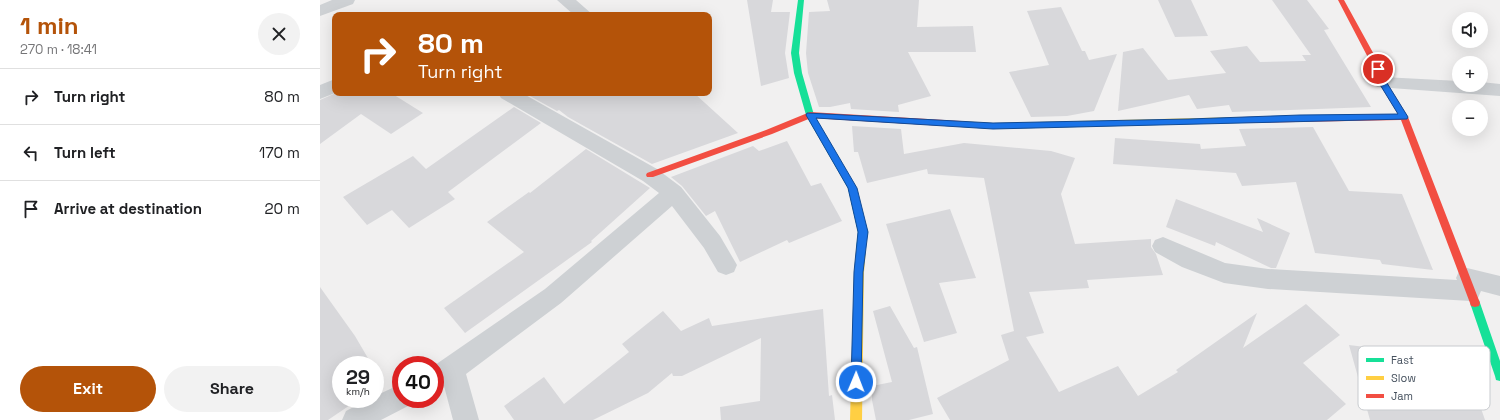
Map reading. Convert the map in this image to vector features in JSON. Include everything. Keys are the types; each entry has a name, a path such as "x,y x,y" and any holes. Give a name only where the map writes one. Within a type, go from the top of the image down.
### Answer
{"street":[{"path":"320,11 347,0"},
{"path":"565,0 581,12"},
{"path":"801,0 795,53 798,73 810,115 852,188 863,232 859,272 856,420"},
{"path":"1341,0 1378,69 1383,83 1404,117 1469,285 1490,346"},
{"path":"1383,83 1500,90"},
{"path":"320,93 332,87"},
{"path":"512,96 650,175 674,193 697,220 726,265"},
{"path":"650,175 769,132 810,115 993,126 1300,118 1404,117"},
{"path":"444,373 553,296 674,193"},
{"path":"1163,246 1190,260 1224,273 1268,279 1500,286"},
{"path":"1490,347 1500,376"},
{"path":"444,376 466,420"},
{"path":"355,420 392,401"}],"building":[{"path":"747,0 773,0 771,12 790,12 785,53 789,78 761,86"},
{"path":"827,0 919,0 917,27 973,26 976,52 908,52 931,96 898,105 899,112 851,109 850,103 830,107 819,107 808,73 806,53 809,12 830,11"},
{"path":"1158,0 1191,0 1208,36 1175,37"},
{"path":"1272,0 1307,0 1329,29 1324,30 1371,107 1232,112 1229,105 1197,109 1189,95 1118,111 1123,52 1143,48 1168,80 1226,73 1210,51 1247,46 1260,62 1306,61 1302,55 1311,55"},
{"path":"1061,7 1082,51 1085,51 1089,60 1117,54 1094,111 1067,116 1031,117 1009,72 1049,65 1027,11"},
{"path":"332,95 332,96 396,96 423,113 391,134 361,114 320,144 320,100"},
{"path":"530,96 697,96 738,133 652,164 568,117 559,110 557,111"},
{"path":"514,107 541,123 448,192 455,199 409,228 392,210 367,225 343,197 413,156 426,169"},
{"path":"852,126 901,129 904,154 964,143 1051,151 1075,158 1061,194 1075,244 1151,239 1151,247 1156,254 1163,275 1087,280 1089,288 1029,292 1044,333 1026,337 1059,392 1118,366 1138,396 1178,372 1176,370 1257,313 1243,348 1306,304 1340,335 1303,363 1346,404 1327,420 950,420 937,398 1009,360 1001,335 1014,331 984,178 928,174 927,169 867,183 858,152 854,152"},
{"path":"1313,127 1349,191 1402,194 1433,270 1382,264 1380,260 1315,253 1296,182 1242,186 1236,173 1113,164 1115,138 1200,144 1201,149 1246,146 1239,129"},
{"path":"787,141 811,186 821,183 842,221 789,243 787,240 740,262 715,211 706,216 682,186 671,177 753,146 759,151"},
{"path":"586,149 650,188 591,241 592,242 465,333 444,308 524,252 487,222 529,192 530,193"},
{"path":"1176,199 1263,232 1257,218 1290,233 1276,268 1271,268 1216,242 1215,246 1166,227"},
{"path":"950,209 976,278 939,283 957,333 924,342 886,224"},
{"path":"320,287 355,336 367,356 332,356 332,408 346,408 328,420 320,420"},
{"path":"890,306 914,348 917,347 933,414 909,420 876,420 872,400 872,386 892,382 873,311"},
{"path":"823,309 829,396 832,395 835,420 721,420 720,407 760,401 761,338 682,376 673,376 672,373 648,393 593,420 514,420 504,406 544,377 564,404 629,352 622,344 663,311 681,331 709,318 712,326"},
{"path":"1349,345 1358,346 1358,377"},
{"path":"1367,410 1482,410 1485,420 1370,420"}],"traffic: fast":[{"path":"801,0 795,53 798,73 810,115 852,188 863,232 861,250"},
{"path":"1475,303 1490,346"},
{"path":"1490,347 1500,376"}],"traffic: slow":[{"path":"961,124 993,126 1241,120"},
{"path":"856,420 859,272 861,250"}],"traffic: jam":[{"path":"1341,0 1378,69 1383,83 1404,117 1475,303"},
{"path":"650,175 769,132 810,115 961,124"},
{"path":"1241,120 1404,117"}],"route":[{"path":"856,382 859,272 863,232 852,188 810,115 993,126 1042,126 1300,118 1404,117 1383,83 1378,69"}]}
